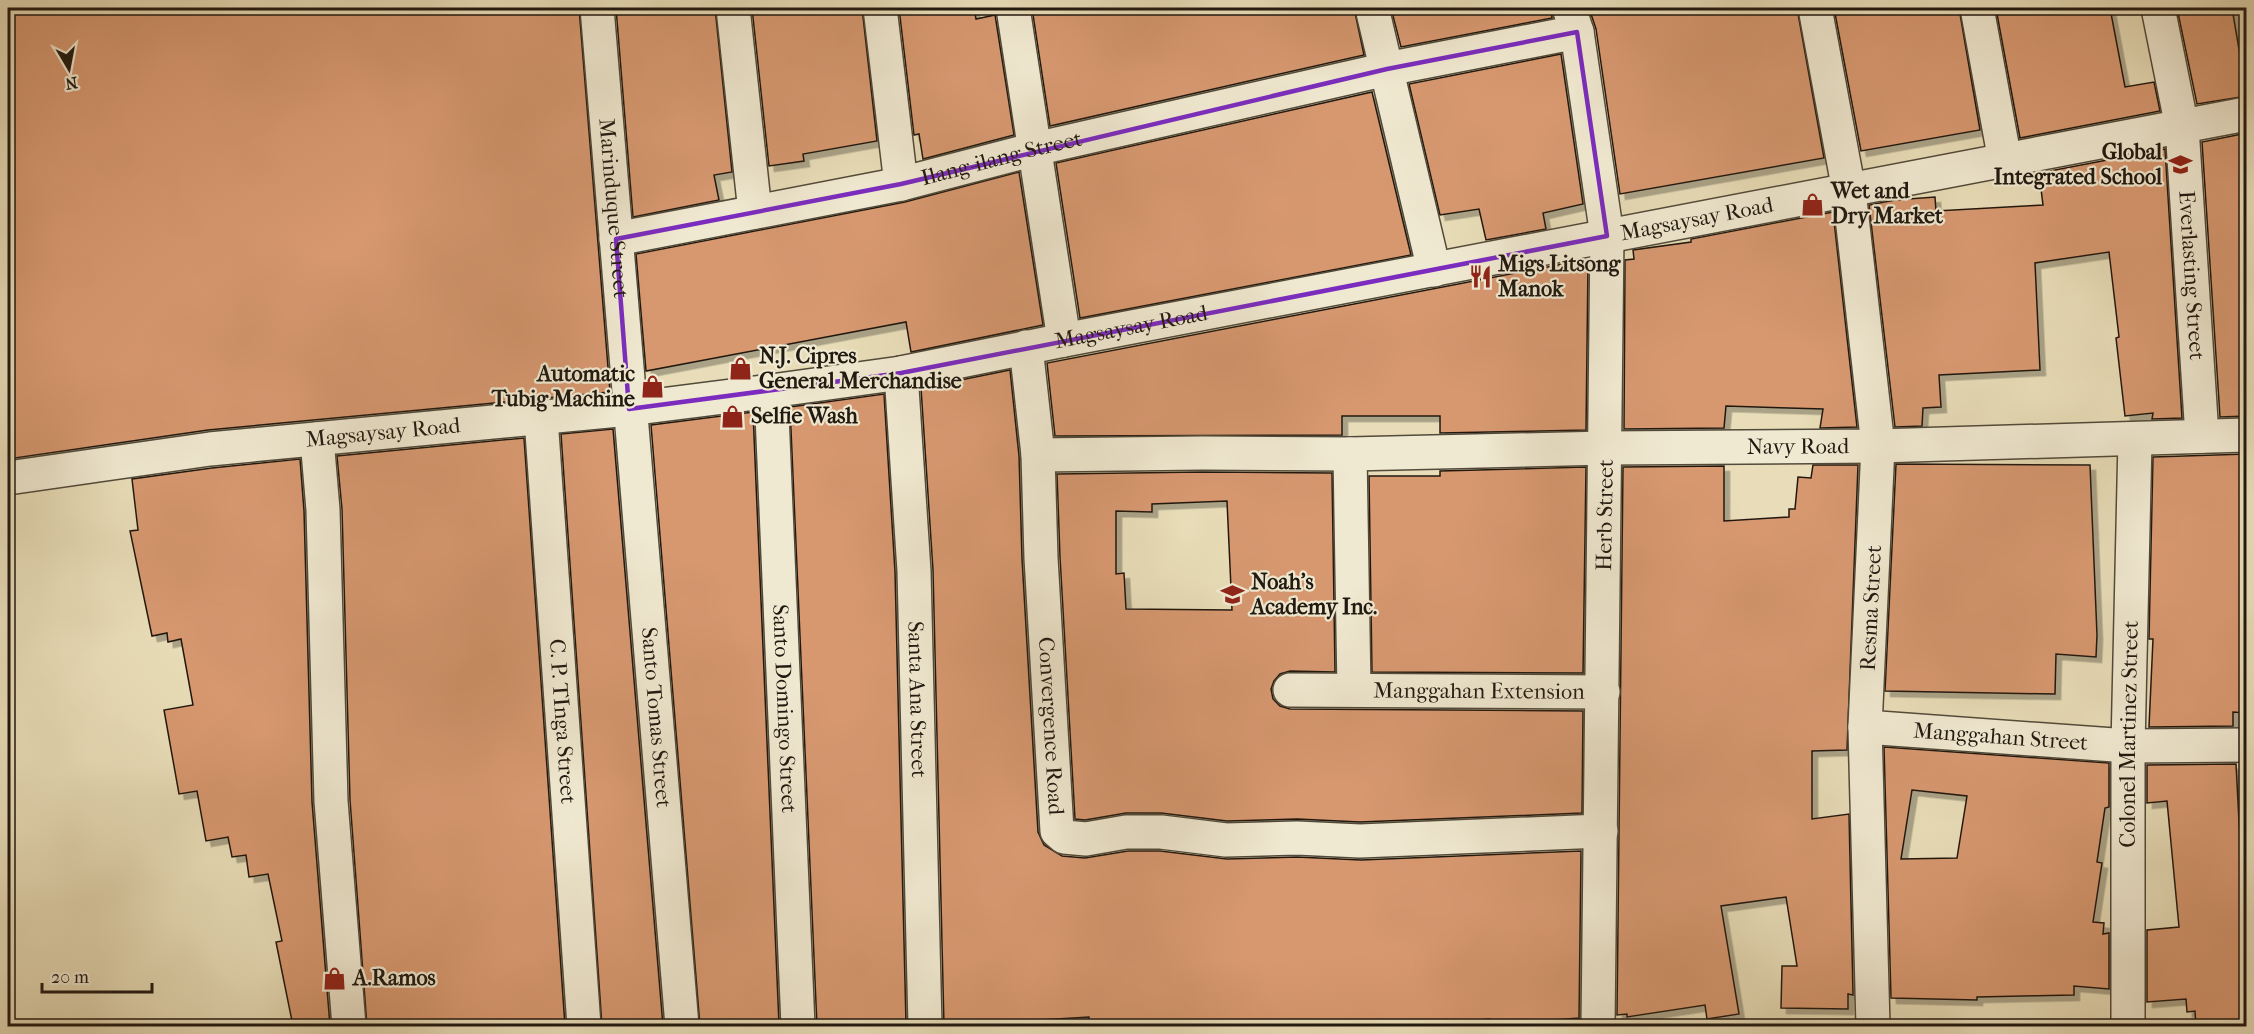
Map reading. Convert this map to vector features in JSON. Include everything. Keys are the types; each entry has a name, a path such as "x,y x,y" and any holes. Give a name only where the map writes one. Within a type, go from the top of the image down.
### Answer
{"street":[{"name":"Marinduque Street","path":"597,8 629,409"},
{"path":"733,8 755,212"},
{"path":"880,8 901,184"},
{"path":"1013,8 1064,339"},
{"path":"1372,8 1434,270"},
{"name":"Resma Street","path":"1815,8 1849,190 1878,446 1865,727 1873,1026"},
{"path":"1977,8 2005,161"},
{"name":"Everlasting Street","path":"2158,8 2182,127 2202,436"},
{"name":"Ilang-ilang Street","path":"616,239 901,184 1035,149 1387,69 1573,20"},
{"name":"Herb Street","path":"1573,20 1607,236 1598,1026"},
{"name":"Magsaysay Road","path":"8,478 210,450 629,409 901,373 1064,339 2247,114"},
{"path":"1026,347 1038,455 1350,454"},
{"name":"Santa Ana Street","path":"901,373 914,571 925,1026"},
{"name":"Santo Domingo Street","path":"771,391 798,1026"},
{"name":"Santo Tomas Street","path":"629,409 682,1026"},
{"name":"C. P. TInga Street","path":"541,418 584,1026"},
{"name":"Navy Road","path":"1350,454 1606,448 1878,446 2247,435"},
{"path":"317,439 323,510 331,801 349,1026"},
{"name":"Colonel Martinez Street","path":"2128,1026 2128,746 2135,440"},
{"name":"Manggahan Extension","path":"1350,454 1354,690"},
{"name":"Convergence Road","path":"1038,455 1054,814 1057,831 1064,837 1086,839 1126,832 1161,832 1226,840 1297,838 1360,841 1601,831"},
{"name":"Manggahan Extension","path":"1290,690 1603,692"},
{"name":"Manggahan Street","path":"1865,727 2128,746 2247,745"}],"highlighted area":[{"path":"1577,32 1607,236 901,373 629,409 616,239 901,184 1387,69"}],"building":[{"path":"8,8 579,8 610,392 208,430 8,459"},
{"path":"616,8 715,8 732,172 714,175 719,200 633,217"},
{"path":"752,8 862,8 877,141 803,154 804,161 769,166"},
{"path":"899,8 974,8 976,19 995,15 1014,135 923,159 919,134 914,135"},
{"path":"1032,8 1354,8 1364,55 1050,126"},
{"path":"1391,8 1551,8 1552,18 1401,47"},
{"path":"1589,8 1797,8 1824,158 1620,194 1596,29"},
{"path":"1834,8 1959,8 1980,130 1861,151"},
{"path":"2035,8 2110,8 2125,87 2154,82 2160,111 2020,138 1997,14"},
{"path":"2177,8 2232,8 2247,96 2197,104"},
{"path":"1561,54 1583,204 1543,213 1546,229 1486,240 1479,209 1440,215 1409,84"},
{"path":"1372,92 1411,255 1080,318 1056,163"},
{"path":"2247,133 2247,416 2220,417 2202,142"},
{"path":"2165,149 2182,418 2152,419 2153,413 2125,416 2109,252 2035,263 2040,370 1939,375 1941,407 1923,408 1922,426 1895,427 1869,205 1895,200 1935,197 1936,211 2043,205 2039,173"},
{"path":"1019,172 1043,325 911,352 906,322 646,371 636,254 905,202"},
{"path":"1833,212 1857,427 1820,428 1823,409 1726,406 1724,428 1624,429 1625,260 1634,259 1633,250 1691,242 1691,239"},
{"path":"1588,262 1586,430 1440,433 1440,416 1342,416 1342,435 1055,436 1047,363 1563,264"},
{"path":"1010,370 1019,456 1022,559 1038,832 1044,845 1062,856 1085,858 1128,851 1160,851 1227,859 1297,857 1361,860 1581,851 1579,1018 1531,1022 1532,1026 1491,1026 1490,1019 1406,1026 1370,1026 1370,1021 1292,1025 1292,1021 1218,1026 1157,1026 1157,1024 1089,1026 1089,1017 990,1023 990,1026 944,1026 933,570 921,388"},
{"path":"884,394 895,572 906,1024 817,1026 790,407"},
{"path":"753,412 779,1025 700,1026 651,425"},
{"path":"613,429 663,1026 602,1026 561,434"},
{"path":"524,438 565,1026 367,1026 350,800 342,509 337,456"},
{"path":"2247,454 2247,713 2233,712 2233,726 2149,727 2153,639 2149,639 2153,457"},
{"path":"300,459 304,511 312,802 330,1026 293,1026 276,942 282,941 268,874 249,877 246,855 232,857 228,837 206,841 197,791 179,794 164,710 193,705 181,639 168,642 167,633 152,636 130,531 138,530 132,479"},
{"path":"1896,464 2090,465 2096,657 2056,654 2055,694 1885,691"},
{"path":"1813,465 1858,465 1847,750 1812,751 1812,819 1849,814 1853,995 1848,994 1848,1009 1781,1008 1782,966 1797,966 1786,897 1721,906 1739,1014 1707,1019 1705,1005 1627,1017 1627,1014 1617,1015 1623,467 1724,466 1724,521 1789,517 1789,509 1795,509 1798,477 1811,478"},
{"path":"1586,467 1583,673 1372,672 1369,476 1440,476 1440,471"},
{"path":"1332,473 1335,672 1290,671 1280,674 1271,689 1273,699 1280,706 1290,709 1583,711 1582,813 1360,822 1297,819 1227,821 1161,813 1126,813 1085,820 1075,819 1057,474","holes":["1227,501 1232,610 1126,609 1124,573 1116,574 1116,511 1152,512 1152,504"]},
{"path":"1884,747 2109,763 2109,807 2105,808 2097,862 2102,863 2093,922 2104,923 2103,934 2109,933 2109,989 2074,986 2074,995 1977,997 1977,1000 1891,998","holes":["1912,790 1967,796 1957,858 1901,859"]},
{"path":"2236,764 2240,840 2247,839 2247,1025 2196,1026 2195,1011 2187,1012 2186,999 2147,1002 2147,930 2179,927 2167,801 2147,803 2147,765"}],"place":[{"name":"Global Integrated School","path":"2180,165"},
{"name":"Wet and Dry Market","path":"1813,204"},
{"name":"Migs Litsong Manok","path":"1480,277"},
{"name":"N.J. Cipres General Merchandise","path":"741,369"},
{"name":"Automatic Tubig Machine","path":"653,387"},
{"name":"Selfie Wash","path":"733,416"},
{"name":"Noah's Academy Inc.","path":"1233,595"},
{"name":"A.Ramos","path":"335,978"}]}
